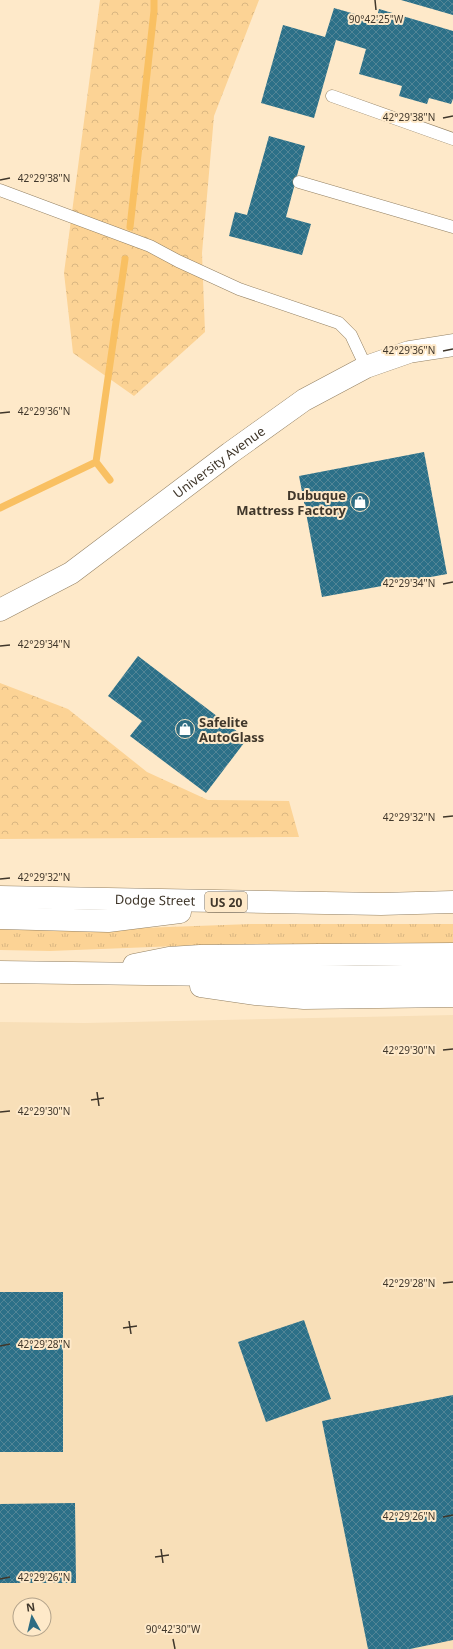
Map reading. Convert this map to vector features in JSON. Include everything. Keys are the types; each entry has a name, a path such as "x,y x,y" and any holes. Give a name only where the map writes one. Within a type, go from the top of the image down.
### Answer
{"main road":[{"name":"University Avenue","path":"0,610 71,573 230,453 304,400 366,367 409,352 453,345"},
{"name":"Dodge Street","path":"0,897 381,904 450,902"},
{"path":"0,918 108,920 263,902"},
{"path":"97,973 169,958 262,955 453,954"},
{"path":"0,972 354,977 453,975"},
{"path":"137,974 207,987 256,994 304,998 453,996"}],"lane":[{"path":"332,96 453,139"},
{"path":"299,182 453,227"},
{"path":"0,190 150,246 178,261 239,289 339,323 351,335 366,367"}],"shaded area":[{"path":"453,1015 453,1649 0,1649 0,1022 85,1023"}],"green space":[{"path":"100,0 259,0 214,116 202,253 205,332 134,396 73,353 64,273"},
{"path":"0,683 68,709 147,772 208,800 289,801 299,837 0,839"},
{"path":"251,924 453,924 453,944 284,946 203,945 50,951 0,950 0,927 113,929"}],"building":[{"path":"401,0 453,0 453,15"},
{"path":"334,8 376,20 379,9 453,31 453,99 451,104 429,98 427,104 399,96 402,86 359,74 366,49 336,40 314,118 261,103 283,25 325,37"},
{"path":"269,136 305,146 286,217 311,224 302,255 229,236 235,212 247,215"},
{"path":"424,452 447,574 322,597 299,476"},
{"name":"Safelite AutoGlass","path":"138,656 247,739 206,793 130,736 142,721 108,696"},
{"path":"0,1292 63,1292 63,1452 0,1452"},
{"path":"304,1320 331,1399 266,1422 238,1342"},
{"path":"453,1395 453,1640 410,1649 368,1649 322,1421"},
{"path":"75,1503 76,1583 0,1583 0,1504"}],"waterway":[{"path":"130,227 154,0"},
{"path":"96,462 125,259"},
{"path":"96,462 110,480"},
{"path":"0,508 96,462"}],"place":[{"name":"Dubuque Mattress Factory","path":"360,502"},
{"name":"Safelite AutoGlass","path":"185,729"}]}
